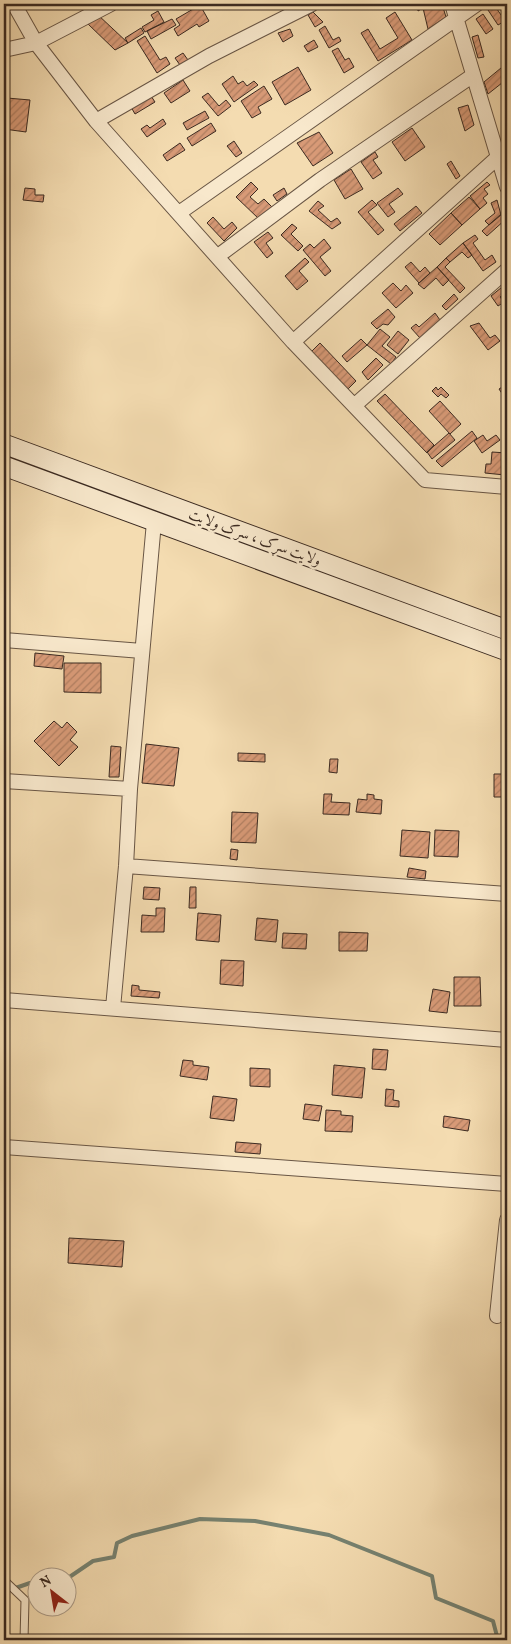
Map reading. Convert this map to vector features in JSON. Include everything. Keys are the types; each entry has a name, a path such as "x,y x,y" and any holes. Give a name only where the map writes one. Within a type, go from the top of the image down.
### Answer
{"main road":[{"name":"ولایت سړک ، سرک ولایت","path":"4,444 507,630"},
{"name":"ولایت سړک ، سرک ولایت","path":"4,466 507,651"}],"street":[{"path":"14,4 36,44 96,121 293,342 355,405 424,480 507,488"},
{"path":"4,50 36,44 111,4"},
{"path":"96,121 209,56 312,4"},
{"path":"452,4 472,76 503,153 507,187"},
{"path":"179,213 477,4"},
{"path":"218,256 320,180 472,76"},
{"path":"293,342 503,153"},
{"path":"355,405 507,270"},
{"path":"113,1008 154,522"},
{"path":"4,640 142,651"},
{"path":"4,781 130,789"},
{"path":"126,866 507,894"},
{"path":"4,1000 507,1040"},
{"path":"4,1147 507,1184"},
{"path":"497,1316 507,1220"}],"lane":[{"path":"4,1580 25,1600 24,1640"}],"building":[{"path":"417,4 442,4 446,17 428,29 423,8 418,11"},
{"path":"200,5 209,21 199,27 197,24 178,36 174,29 180,25 176,19"},
{"path":"495,6 505,21 498,25 488,10"},
{"path":"158,11 164,22 145,32 142,27 154,20 151,15"},
{"path":"313,12 323,22 315,27 308,15"},
{"path":"395,12 412,40 378,61 361,33 368,29 380,49 398,38 386,18"},
{"path":"97,14 128,43 115,50 88,24"},
{"path":"483,14 493,29 486,34 476,19"},
{"path":"172,19 176,25 151,39 147,31"},
{"path":"325,26 333,40 339,37 341,41 329,48 319,30"},
{"path":"141,28 144,33 128,43 125,38"},
{"path":"290,29 293,36 283,42 278,33"},
{"path":"478,35 484,57 478,58 472,37"},
{"path":"145,36 160,60 166,57 170,64 157,73 137,41"},
{"path":"314,40 318,47 308,52 304,46"},
{"path":"338,48 345,60 349,58 354,67 344,73 332,51"},
{"path":"183,53 188,60 180,65 175,58"},
{"path":"507,63 507,79 488,94 484,82"},
{"path":"298,67 311,90 285,105 272,82"},
{"path":"233,76 238,84 243,81 247,86 254,81 258,85 234,102 222,84"},
{"path":"183,80 190,91 171,103 164,93"},
{"path":"264,86 272,99 258,107 261,113 252,118 241,101"},
{"path":"208,93 219,106 226,100 231,106 218,116 202,97"},
{"path":"151,96 155,102 135,114 131,107"},
{"path":"7,98 30,100 26,132 4,129"},
{"path":"468,105 474,125 465,131 458,108"},
{"path":"205,111 209,118 187,130 183,123"},
{"path":"163,119 166,124 147,137 141,129 147,125 150,128"},
{"path":"211,123 216,131 192,146 187,138"},
{"path":"412,128 425,147 405,161 392,142"},
{"path":"319,132 333,153 313,166 297,143"},
{"path":"234,141 242,153 236,157 227,146"},
{"path":"180,143 185,150 167,161 163,155"},
{"path":"375,152 378,157 373,160 382,173 373,179 361,162"},
{"path":"451,161 460,176 456,179 447,164"},
{"path":"351,169 363,189 345,199 334,180"},
{"path":"251,182 258,189 250,197 258,204 264,199 272,207 259,219 236,197"},
{"path":"487,182 490,185 484,189 488,194 483,198 487,203 480,209 470,196"},
{"path":"25,188 35,189 35,195 44,195 43,202 23,200"},
{"path":"284,188 287,194 277,201 273,195"},
{"path":"398,188 403,194 389,204 395,212 388,217 377,203"},
{"path":"469,197 480,209 462,225 451,213"},
{"path":"372,200 377,205 368,212 384,230 378,235 358,212"},
{"path":"497,200 501,215 489,225 485,221 495,213 491,203"},
{"path":"318,201 324,206 318,210 331,222 337,218 341,223 332,229 309,211"},
{"path":"416,206 422,213 400,231 394,224"},
{"path":"451,213 462,225 440,245 429,234"},
{"path":"501,214 506,219 487,236 482,231"},
{"path":"213,217 224,229 232,222 237,228 224,241 207,223"},
{"path":"292,224 297,228 291,234 303,246 298,251 281,235"},
{"path":"268,232 273,238 266,243 273,253 267,258 254,242"},
{"path":"475,235 478,239 473,243 485,260 492,255 496,262 483,271 463,243"},
{"path":"324,239 331,248 320,257 331,271 325,276 303,250 310,244 314,248"},
{"path":"463,243 472,255 468,258 462,252 450,262 446,258"},
{"path":"305,258 309,262 299,271 308,281 297,290 285,276"},
{"path":"446,258 450,262 445,267 465,288 460,293 437,267"},
{"path":"411,262 420,272 425,267 430,273 419,283 405,267"},
{"path":"437,267 449,280 443,286 436,278 424,289 418,284"},
{"path":"393,283 401,291 406,285 413,293 396,308 382,293"},
{"path":"507,283 507,290 500,297 504,302 498,306 491,296"},
{"path":"454,294 458,299 446,310 442,306"},
{"path":"388,309 395,317 388,325 383,324 377,329 371,323"},
{"path":"435,313 440,320 420,338 411,328 416,324 419,327"},
{"path":"479,323 490,338 495,335 500,341 488,350 470,326"},
{"path":"380,329 390,337 382,346 396,357 391,364 367,345"},
{"path":"398,331 409,340 398,354 387,345"},
{"path":"361,339 367,345 347,362 342,356"},
{"path":"320,343 356,381 347,390 311,352"},
{"path":"376,358 383,365 368,380 362,372"},
{"path":"507,384 507,401 499,389"},
{"path":"436,387 438,390 441,387 449,395 446,398 441,394 438,397 432,391"},
{"path":"385,394 434,445 427,453 377,401"},
{"path":"440,401 461,424 450,434 429,411"},
{"path":"472,431 477,438 442,467 436,461"},
{"path":"449,433 455,440 432,459 427,452"},
{"path":"483,435 487,441 496,435 500,440 482,453 474,441"},
{"path":"492,452 507,453 505,475 485,473 486,464 491,464"},
{"path":"35,653 64,656 62,669 34,666"},
{"path":"64,663 101,663 101,693 64,692"},
{"path":"54,721 62,728 67,722 77,732 70,740 78,747 59,766 34,741"},
{"path":"146,744 179,748 174,786 142,783"},
{"path":"111,746 121,747 119,777 109,777"},
{"path":"238,753 265,754 265,762 238,761"},
{"path":"330,759 338,759 337,773 329,772"},
{"path":"494,774 507,774 507,797 494,797"},
{"path":"324,794 332,794 331,802 350,803 349,815 323,814"},
{"path":"367,794 374,795 374,799 382,800 381,814 356,812 358,799 367,800"},
{"path":"232,812 258,813 256,843 231,842"},
{"path":"402,830 430,832 428,858 400,856"},
{"path":"435,830 459,831 458,857 434,856"},
{"path":"231,849 238,850 237,860 230,859"},
{"path":"409,868 426,871 425,879 407,877"},
{"path":"144,887 160,888 159,900 143,899"},
{"path":"190,887 196,887 196,908 189,908"},
{"path":"156,908 165,908 164,932 141,932 142,915 156,916"},
{"path":"198,913 221,915 219,942 196,940"},
{"path":"257,918 278,920 276,942 255,940"},
{"path":"339,932 368,933 367,951 339,951"},
{"path":"283,933 307,934 306,949 282,948"},
{"path":"221,960 244,961 243,986 220,984"},
{"path":"454,977 480,977 481,1006 454,1006"},
{"path":"132,985 139,986 139,990 160,992 159,998 131,996"},
{"path":"433,989 450,992 447,1013 429,1011"},
{"path":"373,1049 388,1050 386,1070 372,1069"},
{"path":"183,1060 193,1061 193,1065 209,1067 207,1080 180,1076"},
{"path":"334,1065 365,1068 362,1098 332,1095"},
{"path":"250,1068 270,1069 270,1087 250,1086"},
{"path":"386,1089 394,1090 393,1100 399,1101 399,1107 385,1106"},
{"path":"213,1096 237,1099 234,1121 210,1118"},
{"path":"305,1104 322,1106 319,1121 303,1119"},
{"path":"326,1110 341,1111 341,1115 353,1116 352,1132 325,1131"},
{"path":"444,1116 470,1120 468,1131 443,1127"},
{"path":"236,1142 261,1144 260,1154 235,1152"},
{"path":"69,1238 124,1241 122,1267 68,1263"}],"waterway":[{"path":"78,1571 93,1561 114,1557 117,1543 132,1536 200,1519 255,1521 329,1535 432,1576 436,1598 493,1621 498,1640"},
{"path":"4,1592 28,1584"}]}
